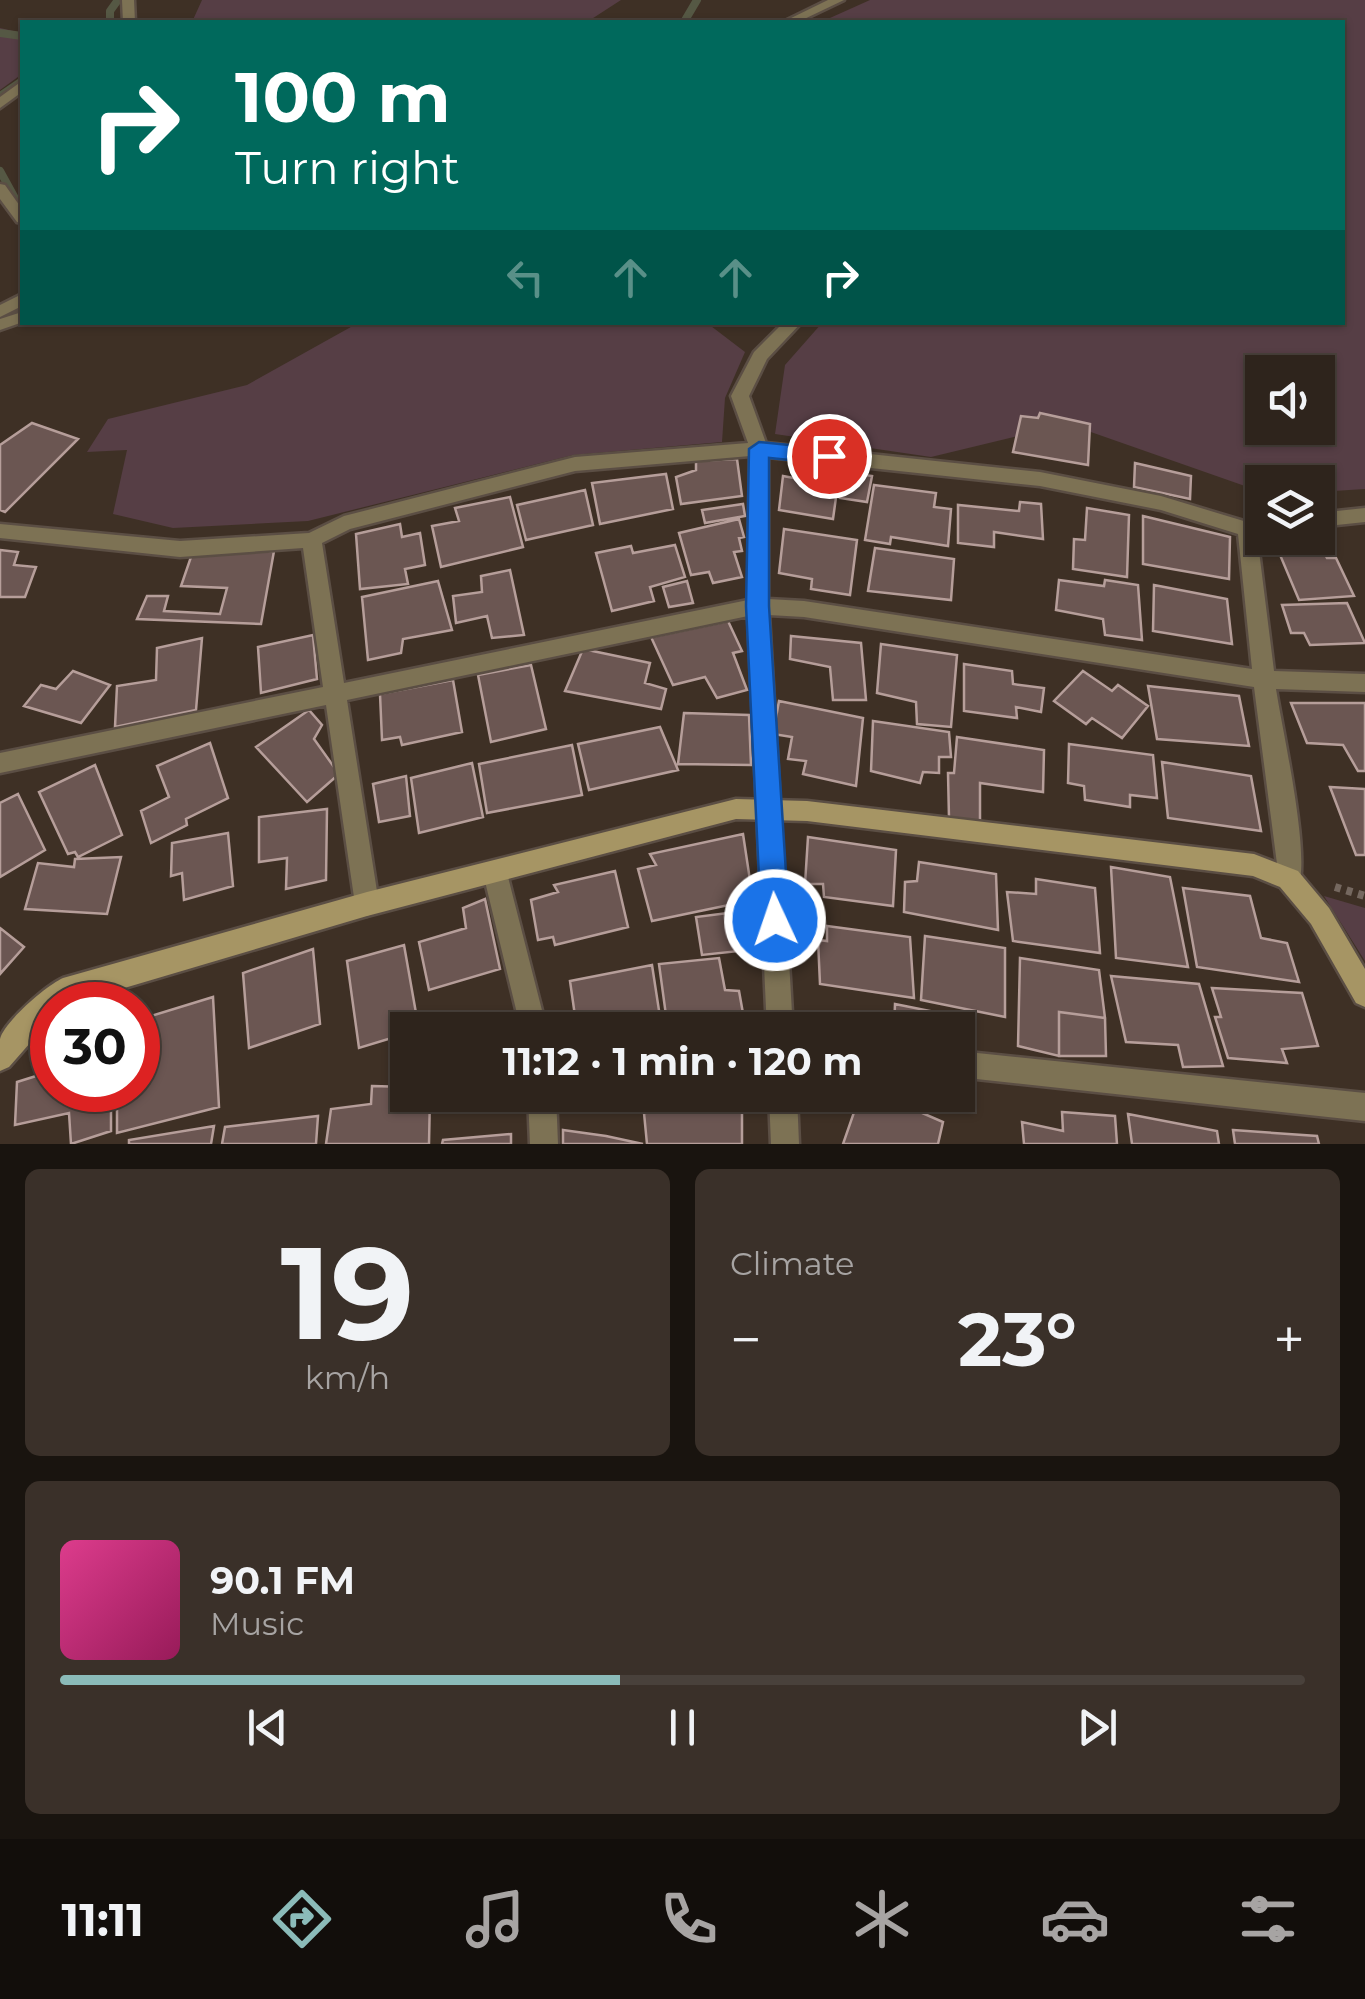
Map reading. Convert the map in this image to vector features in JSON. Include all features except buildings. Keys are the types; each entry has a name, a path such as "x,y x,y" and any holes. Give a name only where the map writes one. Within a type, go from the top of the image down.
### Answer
{"street":[{"path":"793,20 838,0"},
{"path":"0,104 20,87"},
{"path":"0,188 20,216"},
{"path":"779,1012 758,606 759,449 740,396 760,356 791,325"},
{"path":"0,531 180,549 312,540 344,522 574,464 759,449 1040,479 1245,525"},
{"path":"1335,518 1365,515"},
{"path":"312,540 366,904"},
{"path":"1257,555 1264,680 1290,852 1289,879"},
{"path":"0,763 758,606 804,609 1264,680 1365,683"},
{"path":"0,1058 28,1023 63,992 366,904 736,809 1254,865 1289,879 1320,916 1365,994"},
{"path":"495,873 530,1012"},
{"path":"975,1066 1365,1107"},
{"path":"543,1112 544,1144"},
{"path":"784,1112 786,1144"}],"shaded area":[{"path":"202,0 621,0 590,20 193,20"},
{"path":"870,0 1365,0 1365,489 1335,491 1335,465 1245,465 1245,486 1068,424 931,457 775,434 785,365 820,325 1345,325 1345,20 825,20"},
{"path":"0,28 20,33 20,75 0,90"},
{"path":"354,325 710,325 745,352 725,398 722,442 573,455 308,521 173,528 113,514 127,450 87,452 108,419 247,385"},
{"path":"1324,896 1365,908 1365,961"}],"waterway":[{"path":"110,20 110,11 118,0"},
{"path":"685,20 697,0"},
{"path":"0,33 20,36"},
{"path":"0,96 20,82"},
{"path":"0,171 20,207"},
{"path":"0,318 20,309"}],"route":[{"path":"775,920 758,606 759,449 829,456"}]}
